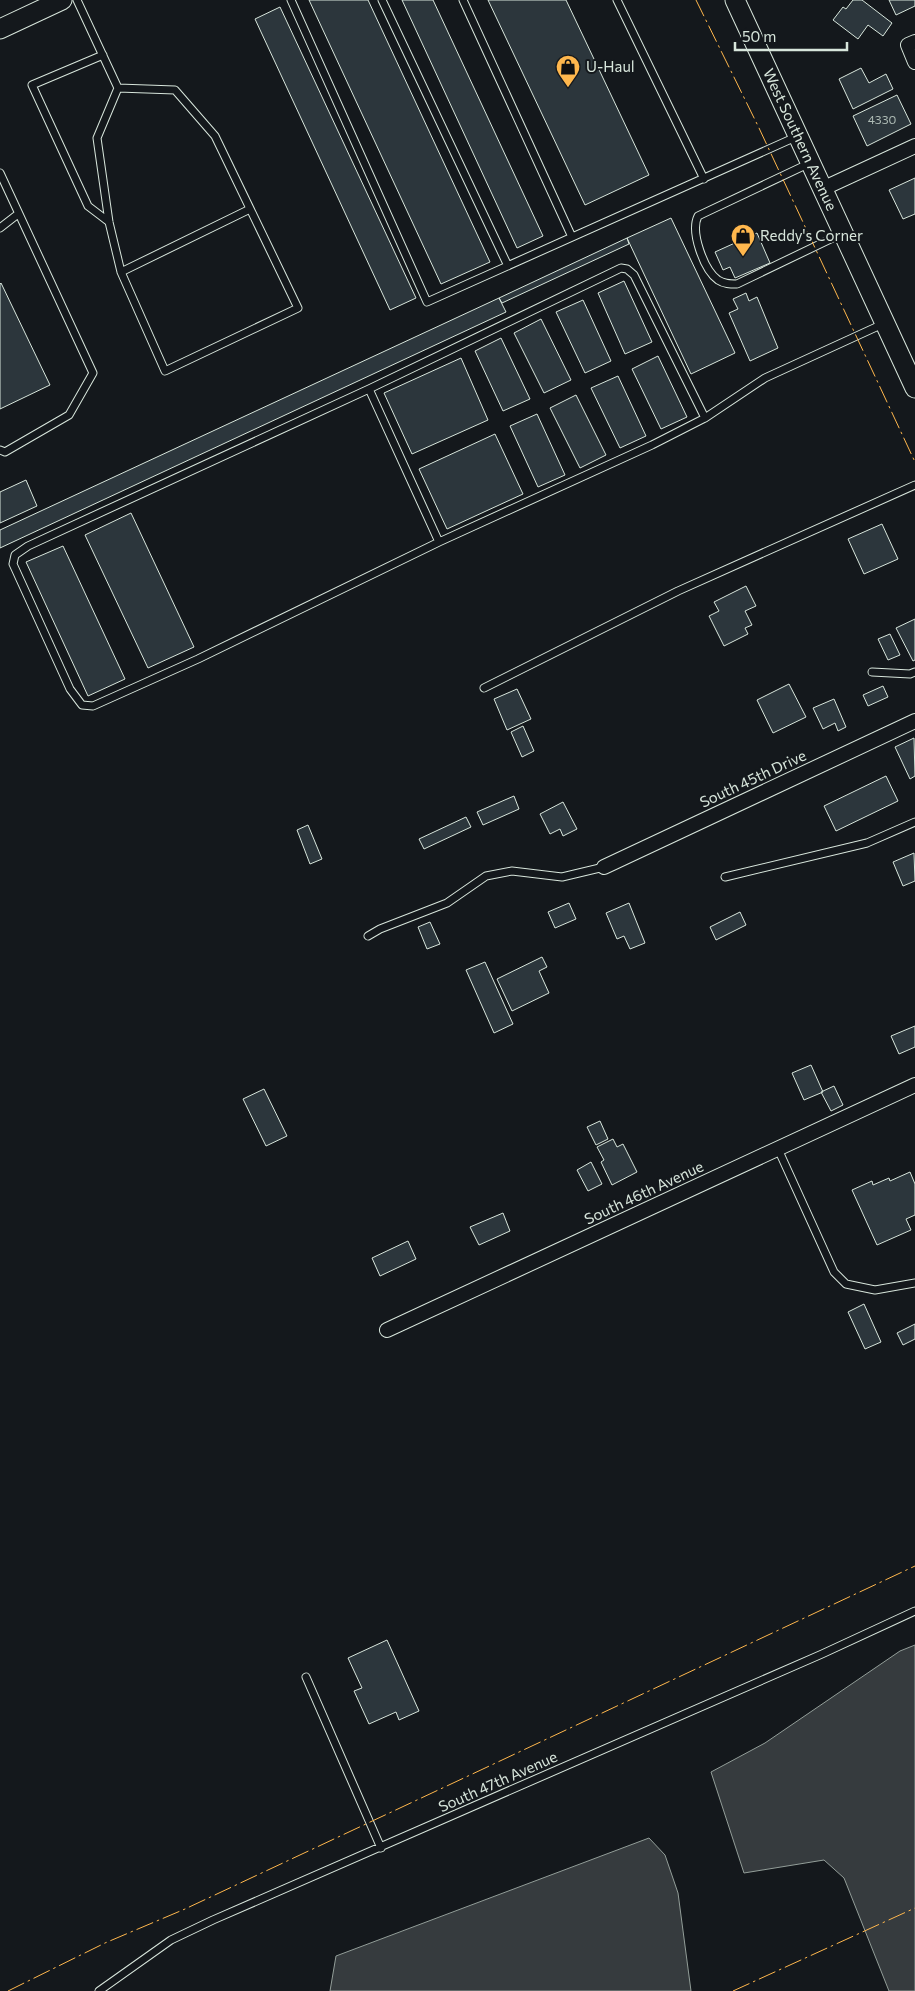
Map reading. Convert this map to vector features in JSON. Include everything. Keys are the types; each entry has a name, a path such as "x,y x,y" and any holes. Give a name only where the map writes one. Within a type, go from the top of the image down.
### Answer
{"main road":[{"path":"0,29 62,0"},
{"name":"West Southern Avenue","path":"735,0 915,388"}],"street":[{"path":"911,43 915,62"},
{"path":"822,189 915,146"},
{"name":"South 45th Drive","path":"604,867 915,721"},
{"name":"South 46th Avenue","path":"387,1330 915,1085"}],"lane":[{"path":"77,0 118,88 97,138 109,222 121,272 165,371 298,308 215,136 174,90 118,88"},
{"path":"291,0 427,302 798,136"},
{"path":"382,0 508,266"},
{"path":"463,0 572,237"},
{"path":"617,0 704,178"},
{"path":"103,56 32,85 88,206 109,222"},
{"path":"810,162 698,216 694,233 710,271 718,280 727,284 737,284 843,233"},
{"path":"0,173 93,373 69,414 4,452 0,450"},
{"path":"121,272 250,209"},
{"path":"0,228 18,214"},
{"path":"705,418 634,276 626,269 620,268 369,389 28,546 15,556 13,564 66,680 82,705 93,706 198,659 439,542 652,445 705,418 765,378 885,323"},
{"path":"369,389 439,542"},
{"path":"484,688 678,591 915,484"},
{"path":"872,672 910,674 915,672"},
{"path":"725,877 867,843 915,822"},
{"path":"368,936 380,929 447,903 486,876 512,871 562,877 604,867"},
{"path":"778,1149 834,1272 846,1284 875,1290 915,1283"},
{"name":"South 47th Avenue","path":"99,1991 171,1940 822,1654 915,1611"},
{"path":"306,1677 381,1848"}],"shaded area":[{"path":"915,1645 915,1991 889,1991 844,1878 824,1860 744,1873 711,1772 765,1743 900,1651"},
{"path":"649,1838 665,1855 678,1893 691,1991 330,1991 336,1956"}],"building":[{"path":"309,0 368,0 490,262 441,284"},
{"path":"402,0 433,0 543,236 517,248"},
{"name":"U-Haul","path":"488,0 566,0 649,175 585,205"},
{"path":"853,0 862,0 892,23 883,36 868,25 858,39 833,20 843,7 846,9"},
{"path":"889,0 915,0 915,6 896,15"},
{"path":"280,7 416,298 390,310 255,19"},
{"path":"861,68 869,83 886,74 893,89 853,109 839,79"},
{"path":"897,95 911,124 867,146 853,116"},
{"path":"915,178 915,214 903,219 889,190"},
{"path":"671,218 735,353 691,374 627,238"},
{"name":"Reddy's Corner","path":"757,233 770,263 735,278 730,267 723,270 715,252"},
{"path":"627,238 629,244 502,303 499,298"},
{"path":"624,281 652,342 625,354 598,293"},
{"path":"0,284 50,385 0,409"},
{"path":"746,293 749,301 757,297 778,348 750,361 729,313 738,309 733,299"},
{"path":"499,298 506,312 0,548 0,530"},
{"path":"583,300 611,361 585,373 556,312"},
{"path":"541,319 571,380 544,393 514,333"},
{"path":"501,338 530,399 503,411 475,351"},
{"path":"658,356 687,417 661,429 632,369"},
{"path":"461,358 488,420 412,454 384,393"},
{"path":"618,376 646,436 620,448 591,388"},
{"path":"576,395 606,455 580,468 550,408"},
{"path":"537,414 565,475 538,487 510,426"},
{"path":"495,434 523,494 447,529 419,469"},
{"path":"26,480 37,506 0,523 0,492"},
{"path":"131,513 194,647 148,668 85,535"},
{"path":"882,524 898,559 864,574 848,539"},
{"path":"63,546 125,679 88,696 26,562"},
{"path":"746,586 756,606 745,611 752,625 745,628 748,634 724,646 709,616 719,611 714,602"},
{"path":"915,619 915,660 913,661 896,628"},
{"path":"890,634 900,655 888,660 878,639"},
{"path":"789,684 806,717 773,733 757,700"},
{"path":"883,686 888,697 868,706 863,695"},
{"path":"517,689 531,719 507,730 494,699"},
{"path":"834,699 846,727 838,731 835,723 823,729 813,708"},
{"path":"523,726 534,751 522,757 511,732"},
{"path":"914,738 915,776 910,779 895,747"},
{"path":"886,776 898,801 836,831 824,806"},
{"path":"514,796 519,809 483,825 477,812"},
{"path":"563,802 577,829 563,836 560,829 550,834 540,814"},
{"path":"466,817 471,827 424,849 419,839"},
{"path":"308,825 322,859 310,864 297,830"},
{"path":"914,853 915,881 903,886 893,862"},
{"path":"569,903 576,919 555,928 548,912"},
{"path":"629,903 645,943 630,949 624,936 617,939 606,913"},
{"path":"740,912 746,925 716,940 710,927"},
{"path":"430,922 440,944 427,949 418,927"},
{"path":"542,957 547,967 539,971 549,993 512,1011 497,979"},
{"path":"485,962 513,1024 494,1033 466,970"},
{"path":"915,1026 915,1047 899,1054 891,1036"},
{"path":"811,1065 823,1092 804,1100 792,1073"},
{"path":"834,1086 843,1105 831,1111 821,1092"},
{"path":"264,1089 287,1136 266,1146 243,1099"},
{"path":"600,1121 608,1139 596,1145 587,1127"},
{"path":"613,1139 617,1147 623,1144 637,1172 612,1185 601,1162 604,1160 597,1147"},
{"path":"591,1162 602,1184 588,1191 577,1170"},
{"path":"910,1172 915,1184 915,1215 906,1219 911,1230 877,1245 852,1190 872,1181 873,1185 889,1178 890,1181"},
{"path":"503,1213 510,1231 479,1245 470,1227"},
{"path":"408,1241 416,1259 380,1276 372,1258"},
{"path":"864,1304 881,1342 865,1349 848,1312"},
{"path":"915,1324 915,1339 903,1345 897,1333"},
{"path":"387,1640 419,1711 399,1720 396,1712 369,1724 354,1691 362,1688 348,1658"}],"power":[{"path":"696,0 759,128 915,462"},
{"path":"8,1991 105,1943 185,1909 915,1566"},
{"path":"733,1991 915,1908"}],"place":[{"name":"U-Haul","path":"568,88"},
{"name":"Reddy's Corner","path":"743,257"}]}
